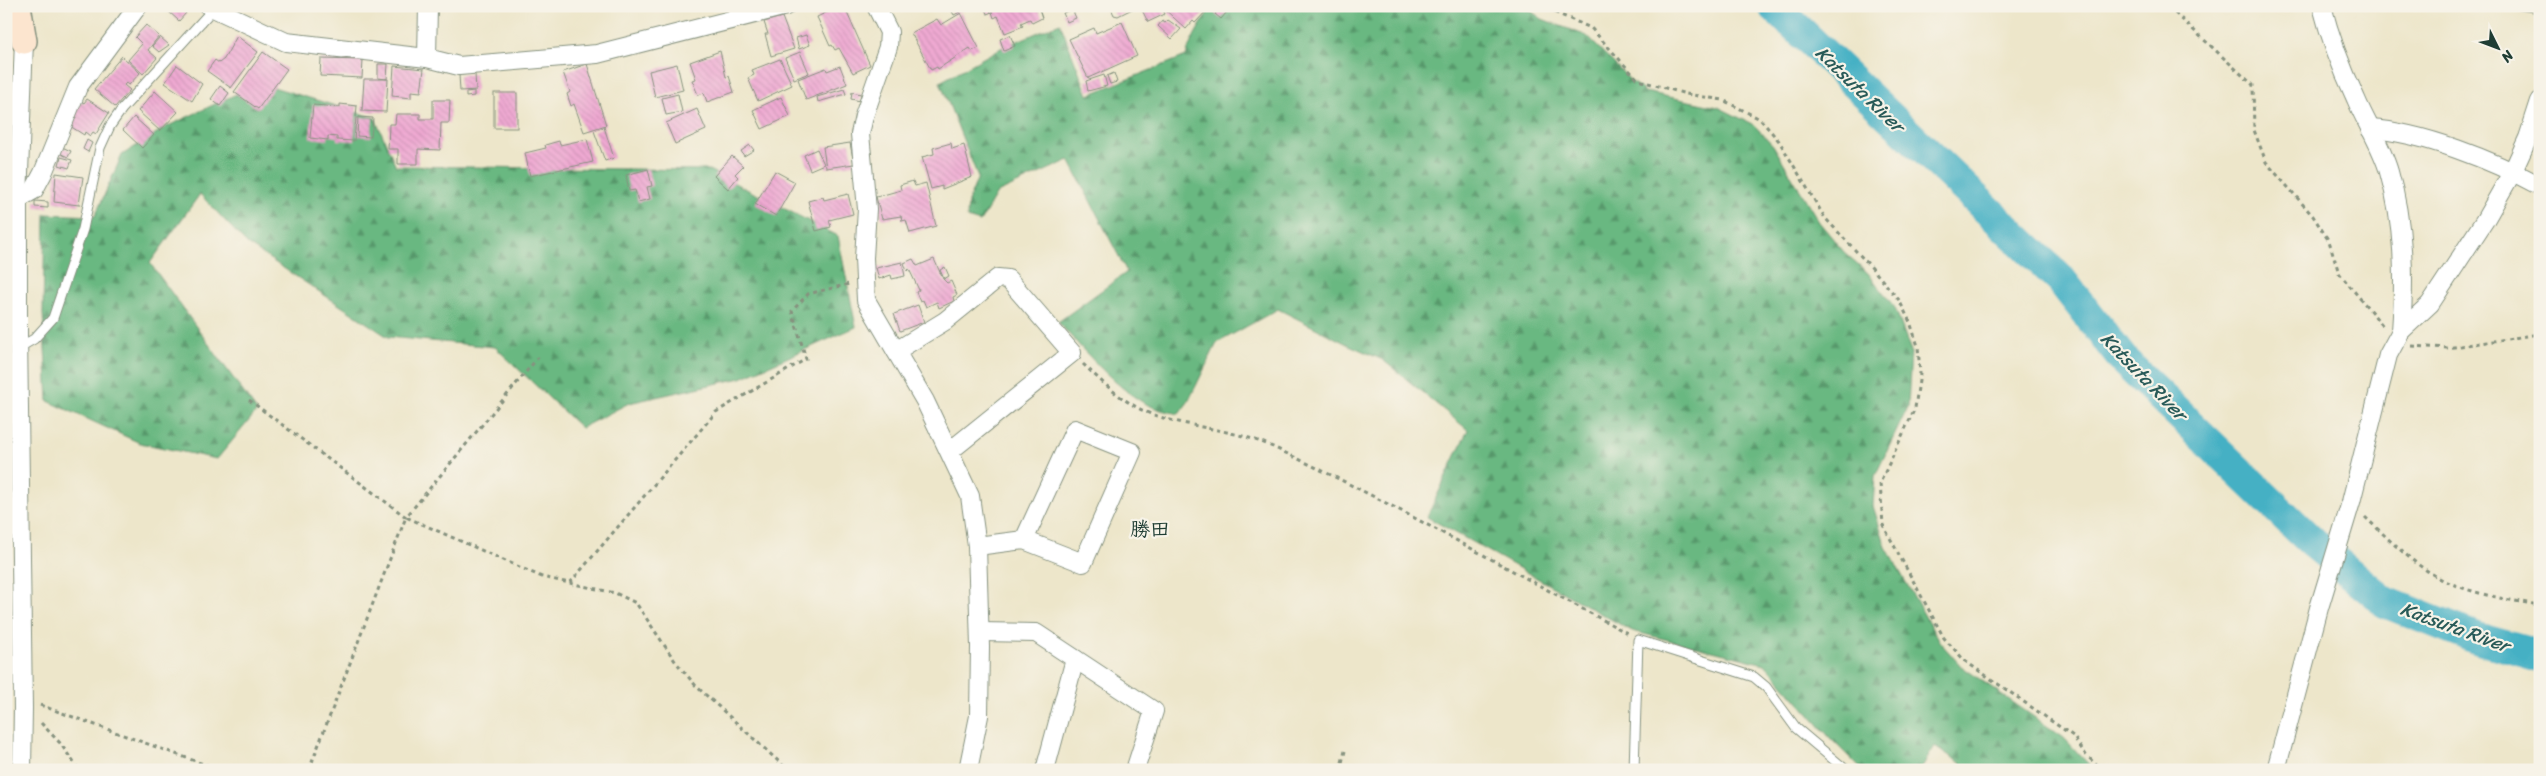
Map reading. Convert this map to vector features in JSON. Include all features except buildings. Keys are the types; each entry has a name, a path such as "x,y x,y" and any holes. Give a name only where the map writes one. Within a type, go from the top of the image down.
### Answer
{"street":[{"path":"18,6 24,41 14,340 22,770"},
{"path":"18,199 34,190 43,173 78,88 138,6"},
{"path":"427,58 428,6"},
{"path":"211,7 286,42 427,58 458,66 597,54 786,6"},
{"path":"876,6 890,32 888,47 864,116 860,134 866,209 864,280 866,300 926,401 970,496 977,546 980,632 978,716 973,768"},
{"path":"2322,6 2328,31 2388,171 2400,223 2404,294 2398,336"},
{"path":"2276,770 2319,608 2348,512 2388,355 2398,336 2430,304 2485,220 2513,172 2528,138 2540,101"},
{"path":"2370,129 2386,130 2447,147 2513,172 2540,186"},
{"path":"896,351 945,321 998,278 1008,279 1072,353 950,451"},
{"path":"977,546 1024,540 1083,563 1132,452 1075,429 1024,540"},
{"path":"980,632 1036,634 1154,711 1135,770"},
{"path":"1045,770 1074,659"}],"lane":[{"path":"14,340 34,339 53,318 83,229 100,148 110,126 122,109 211,7"},
{"path":"1634,770 1638,640 1754,677 1766,687 1796,728 1846,770"}],"path":[{"path":"1540,6 1591,28 1638,80 1686,94 1723,100 1760,119 1779,141 1825,218 1899,300 1910,322 1918,346 1920,374 1915,408 1880,483 1883,525 1944,638 1965,661 2073,736 2086,755 2102,770"},
{"path":"2171,6 2174,12 2253,85 2254,130 2266,162 2313,216 2328,241 2339,273 2398,336 2416,348 2448,348 2540,334"},
{"path":"570,583 716,412 806,359 792,310 808,294 864,280"},
{"path":"1072,353 1102,382 1134,406 1156,416 1249,436 1343,480 1638,640"},
{"path":"309,770 406,517 540,355"},
{"path":"249,400 406,517 515,566 542,576 615,593 636,603 675,661 696,686 788,770"},
{"path":"2348,512 2363,516 2418,564 2443,580 2481,594 2540,605"},
{"path":"22,699 46,730 60,743 79,770"},
{"path":"22,699 220,770"},
{"path":"1340,770 1344,751"}],"green space":[{"path":"1211,6 1524,6 1542,19 1587,36 1633,83 1645,92 1718,107 1754,125 1773,145 1819,222 1844,252 1868,273 1895,308 1911,351 1908,407 1875,476 1873,506 1886,547 1939,641 1961,666 2064,738 2094,770 1971,770 1935,746 1920,770 1862,770 1832,740 1765,664 1632,631 1427,517 1468,430 1383,360 1278,309 1217,343 1188,402 1179,414 1159,410 1141,401 1115,381 1058,322 1127,272 1069,160 997,193 980,222 967,218 968,202 978,177 940,82 1001,48 1060,23 1088,95 1186,56 1194,36"},
{"path":"260,83 375,118 396,166 709,170 838,236 856,327 741,378 629,403 581,428 495,347 388,337 247,244 200,194 150,263 257,411 217,459 140,443 48,401 43,313 45,214 95,216 122,155 166,127"}],"waterway":[{"name":"Katsuta River","path":"1774,6 2061,280 2124,361 2311,541 2385,602 2476,638 2540,656"}],"district":[{"name":"勝田","path":"1150,529"}]}
